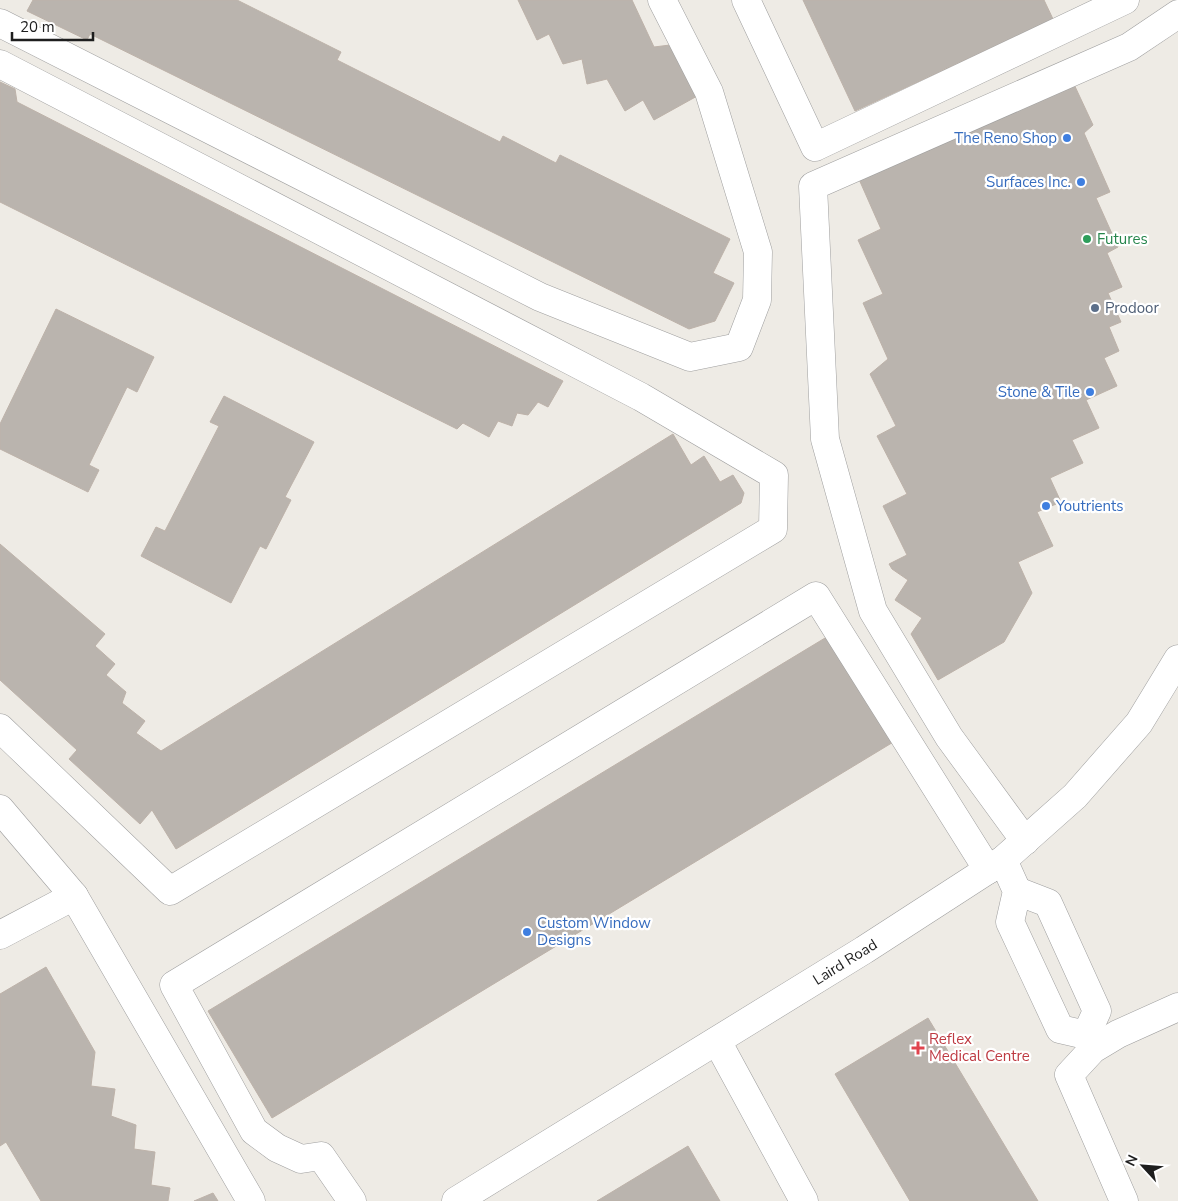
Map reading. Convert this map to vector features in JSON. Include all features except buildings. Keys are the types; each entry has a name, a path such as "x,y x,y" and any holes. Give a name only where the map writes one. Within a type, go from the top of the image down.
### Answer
{"street":[{"path":"0,23 540,297 690,357 739,346 757,300 758,252 709,92 662,0"},
{"path":"746,0 815,147 1125,0"},
{"path":"1025,841 949,738 873,611 825,439 813,186 1129,46 1178,14"},
{"path":"0,64 641,397 774,475 773,529 170,891 0,728"},
{"path":"352,1201 321,1156 301,1160 277,1148 254,1131 174,985 816,596 996,865 1017,891 1048,903 1097,1011 1089,1042 1069,1075 1124,1201"},
{"name":"Laird Road","path":"456,1201 492,1192 717,1041 996,865 1075,796 1139,723 1178,659"},
{"path":"0,808 74,896 251,1201"},
{"path":"1017,891 1010,922 1060,1029 1089,1042 1118,1034 1178,1007"},
{"path":"0,935 74,896"},
{"path":"717,1041 804,1201"}],"place":[{"name":"The Reno Shop","path":"1067,138"},
{"name":"Surfaces Inc.","path":"1081,182"},
{"name":"Futures","path":"1087,239"},
{"name":"Prodoor","path":"1095,308"},
{"name":"Stone & Tile","path":"1090,392"},
{"name":"Youtrients","path":"1046,506"},
{"name":"Custom Window Designs","path":"527,932"},
{"name":"Reflex Medical Centre","path":"918,1048"}]}
